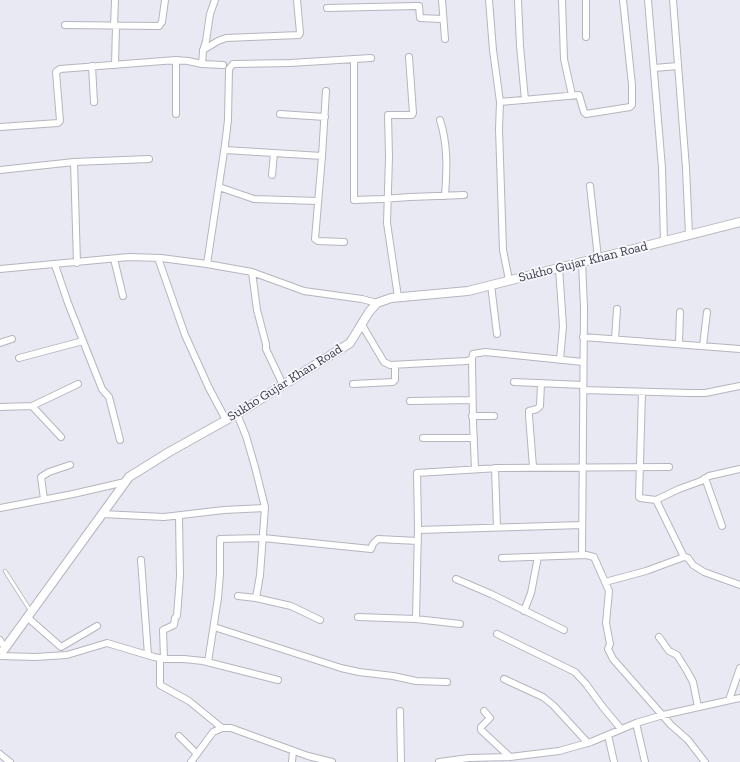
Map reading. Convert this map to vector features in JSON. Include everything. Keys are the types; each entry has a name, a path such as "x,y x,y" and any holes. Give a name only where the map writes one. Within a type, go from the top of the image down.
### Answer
{"main road":[{"name":"Sukho Gujar Khan Road","path":"2,653 129,477 169,452 237,414 350,343 377,303 398,297 468,291 740,222"}],"street":[{"path":"115,0 116,65"},
{"path":"65,26 161,25 165,0"},
{"path":"202,64 203,50 214,0"},
{"path":"203,50 226,38 299,35 297,0"},
{"path":"442,0 444,39"},
{"path":"489,0 493,50 500,102 502,238 509,280"},
{"path":"518,0 525,100"},
{"path":"562,0 564,59 572,95"},
{"path":"586,0 586,36"},
{"path":"500,102 579,95 586,114 630,107 632,105 632,85 623,0"},
{"path":"648,0 662,168 664,241"},
{"path":"673,0 686,168 689,235"},
{"path":"327,8 419,6 420,18 442,19"},
{"path":"398,297 387,223 388,115 412,115 413,113 409,57"},
{"path":"207,264 225,150 228,120 229,69 231,66 233,64 290,63 371,58"},
{"path":"354,59 354,200 464,195"},
{"path":"176,60 176,114"},
{"path":"0,127 58,123 60,121 56,72 60,69 176,60 202,64 223,65"},
{"path":"92,66 94,102"},
{"path":"654,68 678,66"},
{"path":"326,91 322,156 314,239 318,241 344,242"},
{"path":"280,114 325,117"},
{"path":"440,120 446,141 447,164 445,196"},
{"path":"225,150 322,156"},
{"path":"272,175 274,153"},
{"path":"0,170 74,162 149,159"},
{"path":"74,162 77,263"},
{"path":"590,186 598,258"},
{"path":"219,187 260,199 318,201"},
{"path":"158,258 185,335 226,420"},
{"path":"0,269 114,259 158,258 207,264 252,272 304,291 362,299 377,303"},
{"path":"114,259 123,296"},
{"path":"582,262 584,307 582,555"},
{"path":"55,265 68,304 102,389 109,397 120,440"},
{"path":"559,268 563,326 560,360"},
{"path":"252,272 257,310 266,349 283,385"},
{"path":"491,285 497,334"},
{"path":"615,339 617,309"},
{"path":"679,344 680,312"},
{"path":"703,346 707,312"},
{"path":"362,325 386,364 395,365 464,362 472,359"},
{"path":"583,338 615,339 740,349"},
{"path":"0,343 12,339"},
{"path":"19,358 83,341"},
{"path":"476,469 472,416 473,354 485,352 583,362"},
{"path":"353,384 393,382 395,380 395,365"},
{"path":"514,382 541,383 583,388 690,394 705,393 740,386"},
{"path":"533,467 529,416 530,411 537,409 540,406 541,383"},
{"path":"0,407 32,406 78,384"},
{"path":"642,392 639,467 640,498 656,500 709,476 740,469"},
{"path":"410,401 472,400"},
{"path":"32,406 61,438"},
{"path":"237,414 246,436 255,466 265,508 260,575 256,598"},
{"path":"472,416 494,416"},
{"path":"423,438 474,438"},
{"path":"44,499 41,477 49,472 70,465"},
{"path":"416,619 418,541 417,473 533,467 669,467"},
{"path":"495,468 497,528"},
{"path":"705,478 722,526"},
{"path":"0,508 125,482"},
{"path":"656,500 684,557 688,558 693,565 704,572 740,585"},
{"path":"102,514 152,518 224,510 265,508"},
{"path":"179,516 180,576 177,616 175,618 174,625 163,630 160,685 189,701 222,728"},
{"path":"418,530 582,525"},
{"path":"208,662 214,627 220,574 220,538 263,538 371,549 373,544 378,539 418,541"},
{"path":"502,558 582,555 591,555 594,557 609,592 606,623 610,644 608,649 614,661 671,725 688,740 705,762"},
{"path":"524,611 531,593 538,557"},
{"path":"605,582 646,571 684,557"},
{"path":"141,560 148,655"},
{"path":"456,579 564,630"},
{"path":"238,596 256,598 291,606 320,620"},
{"path":"29,614 61,647 97,626"},
{"path":"358,617 416,619 460,624"},
{"path":"214,627 341,668 416,681 447,682"},
{"path":"496,634 575,672 621,730"},
{"path":"659,637 669,651 677,655 687,671 693,682 698,707"},
{"path":"0,640 2,653 35,657 67,655 107,643 162,659 184,659 208,662 278,680"},
{"path":"729,700 740,668"},
{"path":"504,679 543,697 553,705 588,743"},
{"path":"439,762 469,758 510,757 559,751 588,743 636,723 663,715 740,698"},
{"path":"400,711 400,762"},
{"path":"484,711 490,718 481,727 481,730 510,757"},
{"path":"636,723 645,762"},
{"path":"191,762 213,732 222,728 232,728 293,751 332,762"},
{"path":"608,735 614,762"},
{"path":"179,736 197,754"},
{"path":"292,762 293,751"},
{"path":"0,754 10,762"}],"lane":[{"path":"5,571 29,614"}]}
